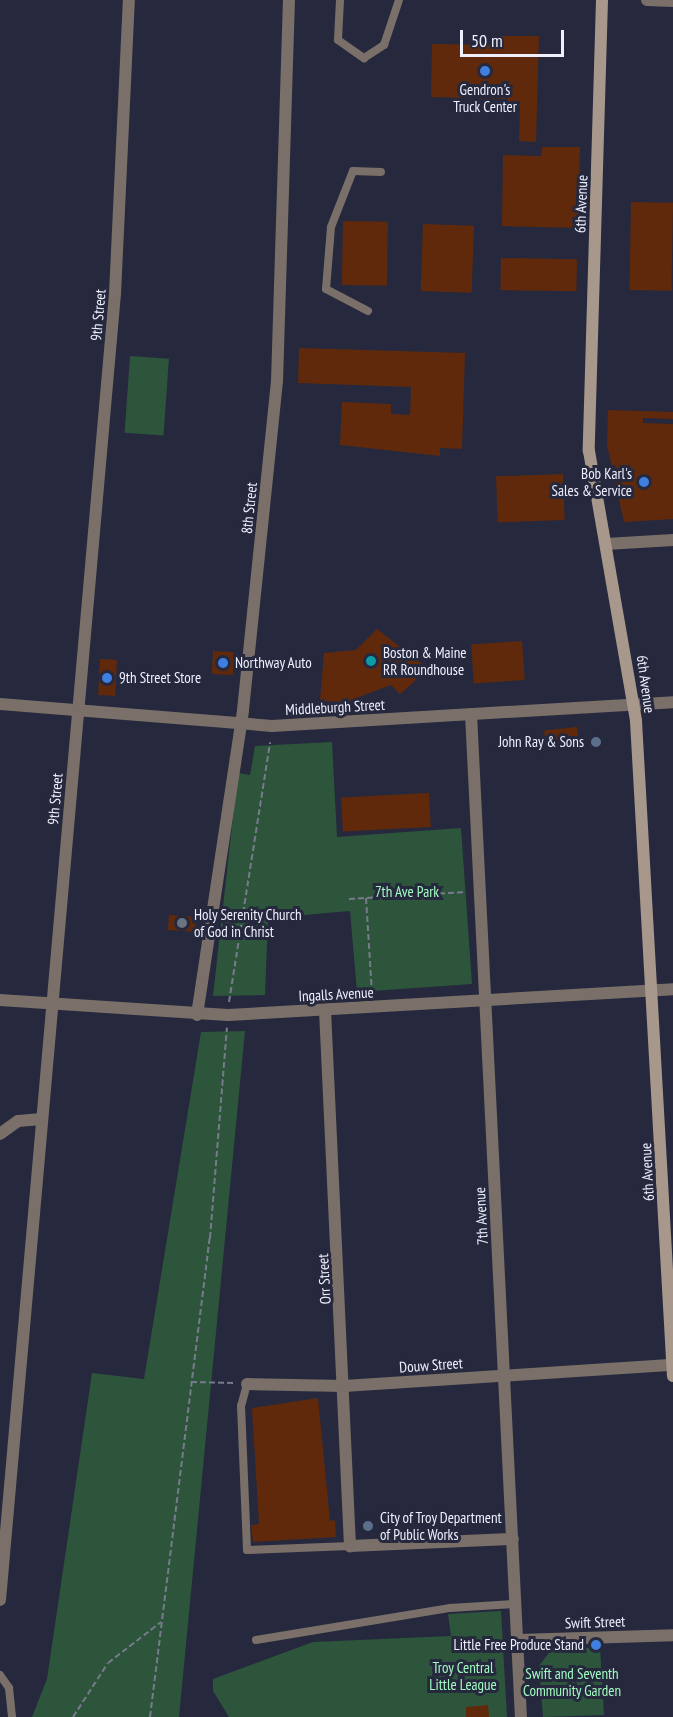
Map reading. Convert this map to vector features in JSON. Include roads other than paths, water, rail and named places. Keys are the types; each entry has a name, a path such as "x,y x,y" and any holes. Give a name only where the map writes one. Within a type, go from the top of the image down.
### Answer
{"street":[{"name":"9th Street","path":"0,1600 115,294 129,0"},
{"name":"8th Street","path":"197,1015 240,726 278,369 289,0"},
{"name":"6th Avenue","path":"602,0 588,416 606,544 634,705 653,991 673,1376"},
{"path":"647,0 673,1"},
{"path":"606,544 673,540"},
{"name":"Middleburgh Street","path":"0,705 240,726 673,702"},
{"name":"7th Avenue","path":"471,714 521,1717"},
{"name":"Ingalls Avenue","path":"0,1000 197,1015 228,1015 673,989"},
{"name":"Orr Street","path":"325,1010 350,1546"},
{"path":"0,1134 18,1121 42,1119"},
{"name":"Douw Street","path":"247,1383 344,1386 673,1365"},
{"path":"350,1546 513,1539"},
{"name":"Swift Street","path":"518,1640 673,1635"}],"lane":[{"path":"340,0 338,40 364,58 384,45 399,0"},
{"path":"368,311 326,289 331,227 353,171 381,172"},
{"path":"247,1383 241,1406 247,1550 350,1546"},
{"path":"256,1641 450,1608 516,1604"},
{"path":"0,1676 9,1688 12,1717"}],"place":[{"name":"Gendron's Truck Center","path":"485,71"},
{"name":"Bob Karl's Sales & Service","path":"644,482"},
{"name":"Boston & Maine RR Roundhouse","path":"371,661"},
{"name":"Northway Auto","path":"223,663"},
{"name":"9th Street Store","path":"107,678"},
{"name":"John Ray & Sons","path":"596,742"},
{"name":"Holy Serenity Church of God in Christ","path":"182,923"},
{"name":"City of Troy Department of Public Works","path":"368,1526"},
{"name":"Little Free Produce Stand","path":"596,1645"}],"park label":[{"name":"7th Ave Park","path":"407,892"},
{"name":"Troy Central Little League","path":"463,1676"},
{"name":"Swift and Seventh Community Garden","path":"572,1682"}]}
